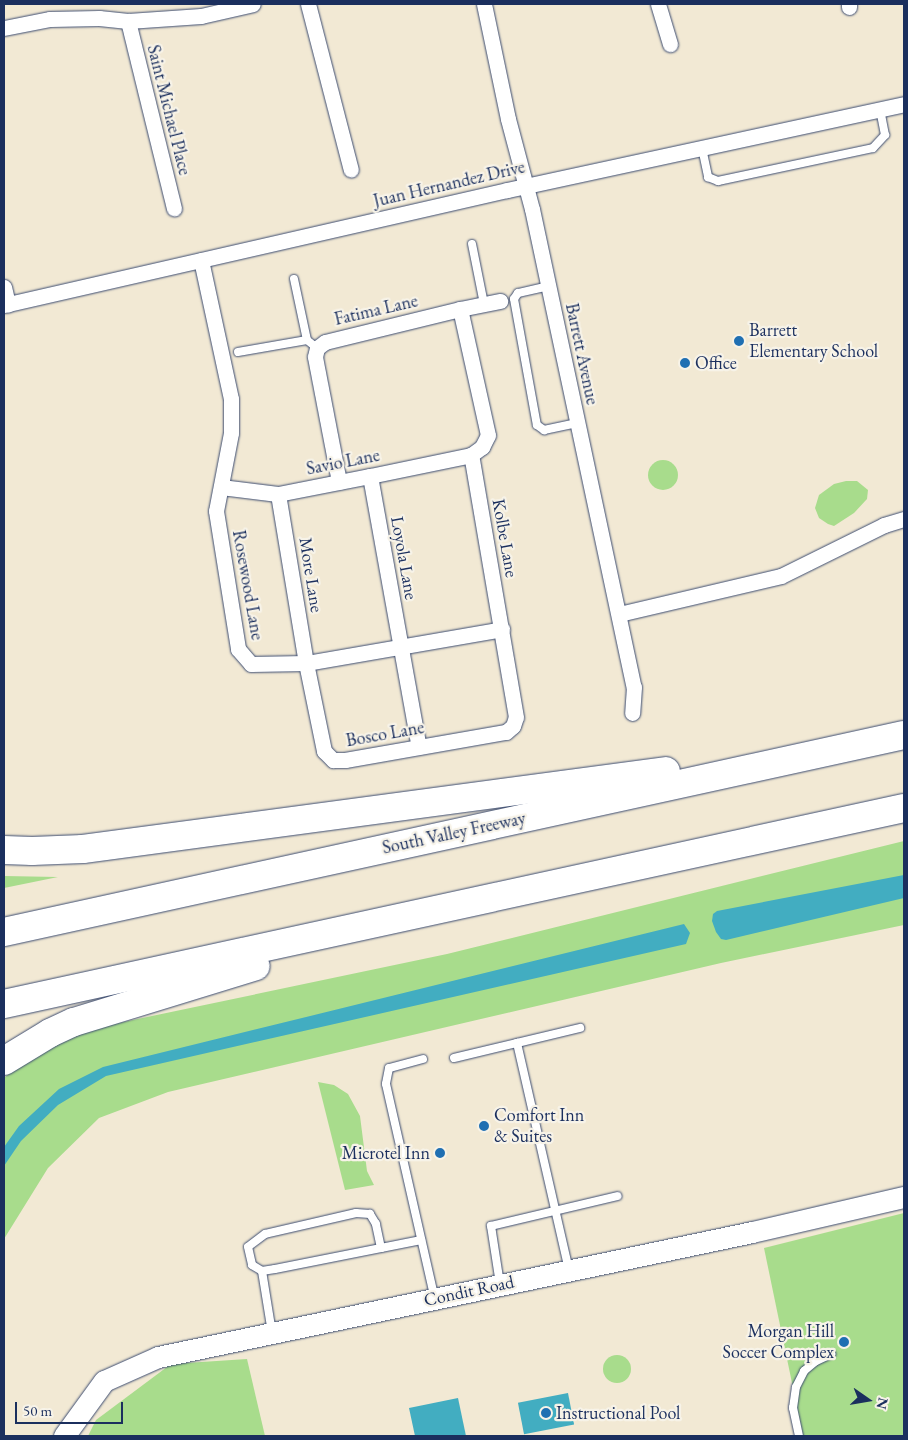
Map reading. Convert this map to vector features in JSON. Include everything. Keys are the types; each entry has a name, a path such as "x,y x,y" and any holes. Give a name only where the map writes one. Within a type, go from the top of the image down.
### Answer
{"highway":[{"name":"South Valley Freeway","path":"4,932 904,735"},
{"path":"4,850 32,852 83,849 661,771 740,771"},
{"path":"4,1004 904,808"},
{"path":"4,1061 50,1033 97,1014 477,900"}],"street":[{"path":"4,28 50,19 99,18 128,21 201,16 253,4"},
{"path":"308,4 352,170"},
{"name":"Barrett Avenue","path":"484,4 508,119 526,186 619,614 634,687 632,713"},
{"path":"658,4 670,44"},
{"name":"Saint Michael Place","path":"128,21 174,208"},
{"name":"Juan Hernandez Drive","path":"6,305 526,186 904,104"},
{"name":"Rosewood Lane","path":"201,260 231,399 232,433 216,511 238,649 251,664 306,663 502,629"},
{"path":"4,287 6,305"},
{"name":"Fatima Lane","path":"312,344 500,301"},
{"path":"460,309 488,435 482,447 471,455"},
{"path":"312,344 339,482"},
{"name":"Savio Lane","path":"221,487 278,494 471,455"},
{"name":"Kolbe Lane","path":"471,455 516,717 513,726"},
{"name":"Loyola Lane","path":"370,476 419,747"},
{"name":"More Lane","path":"278,494 306,663"},
{"path":"619,614 781,576 884,525 904,519"},
{"name":"Bosco Lane","path":"306,663 324,751 333,760 345,760 506,732 513,726"},
{"name":"Condit Road","path":"64,1436 104,1381 158,1357 904,1197"}],"lane":[{"path":"702,148 708,177 718,181 873,148 885,135 880,109"},
{"path":"472,244 484,304"},
{"path":"238,352 312,344 294,279"},
{"path":"548,286 518,293 514,299 537,425 544,430 578,423"},
{"path":"454,1058 580,1028"},
{"path":"517,1043 569,1270"},
{"path":"423,1060 389,1068 386,1084 434,1298"},
{"path":"500,1285 491,1226 618,1196"},
{"path":"381,1248 376,1224 370,1214 356,1213 265,1234 248,1247 252,1265 262,1271 381,1248 421,1240"},
{"path":"262,1271 272,1333"},
{"path":"799,1436 793,1408 796,1387 804,1371 831,1354"}],"green space":[{"path":"663,460 674,464 678,475 674,486 663,490 652,486 648,475 652,464"},
{"path":"857,481 868,490 867,499 854,513 834,526 828,524 819,518 815,508 819,495 834,484"},
{"path":"904,841 904,925 721,963 168,1092 99,1118 48,1168 4,1239 4,1078 27,1058 90,1029 447,954"},
{"path":"4,876 58,877 4,888"},
{"path":"318,1082 334,1085 348,1094 360,1116 367,1171 374,1185 345,1190"},
{"name":"Morgan Hill Soccer Complex","path":"904,1213 904,1436 803,1436 764,1248"},
{"path":"617,1355 627,1359 631,1369 627,1379 617,1383 607,1379 603,1369 607,1359"},
{"path":"247,1359 265,1436 88,1436 96,1420 171,1364"}],"water":[{"path":"904,875 904,898 726,940 721,939 712,921 713,914 717,911"},
{"path":"684,924 690,933 686,944 106,1076 58,1105 21,1141 4,1166 4,1147 19,1126 59,1089 103,1067"},
{"name":"Instructional Pool","path":"568,1393 574,1424 524,1434 518,1403"},
{"path":"458,1398 466,1436 415,1436 409,1408"}],"place":[{"name":"Barrett Elementary School","path":"739,341"},
{"name":"Office","path":"685,363"},
{"name":"Comfort Inn & Suites","path":"484,1126"},
{"name":"Microtel Inn","path":"440,1153"},
{"name":"Morgan Hill Soccer Complex","path":"844,1342"},
{"name":"Instructional Pool","path":"546,1413"}]}
